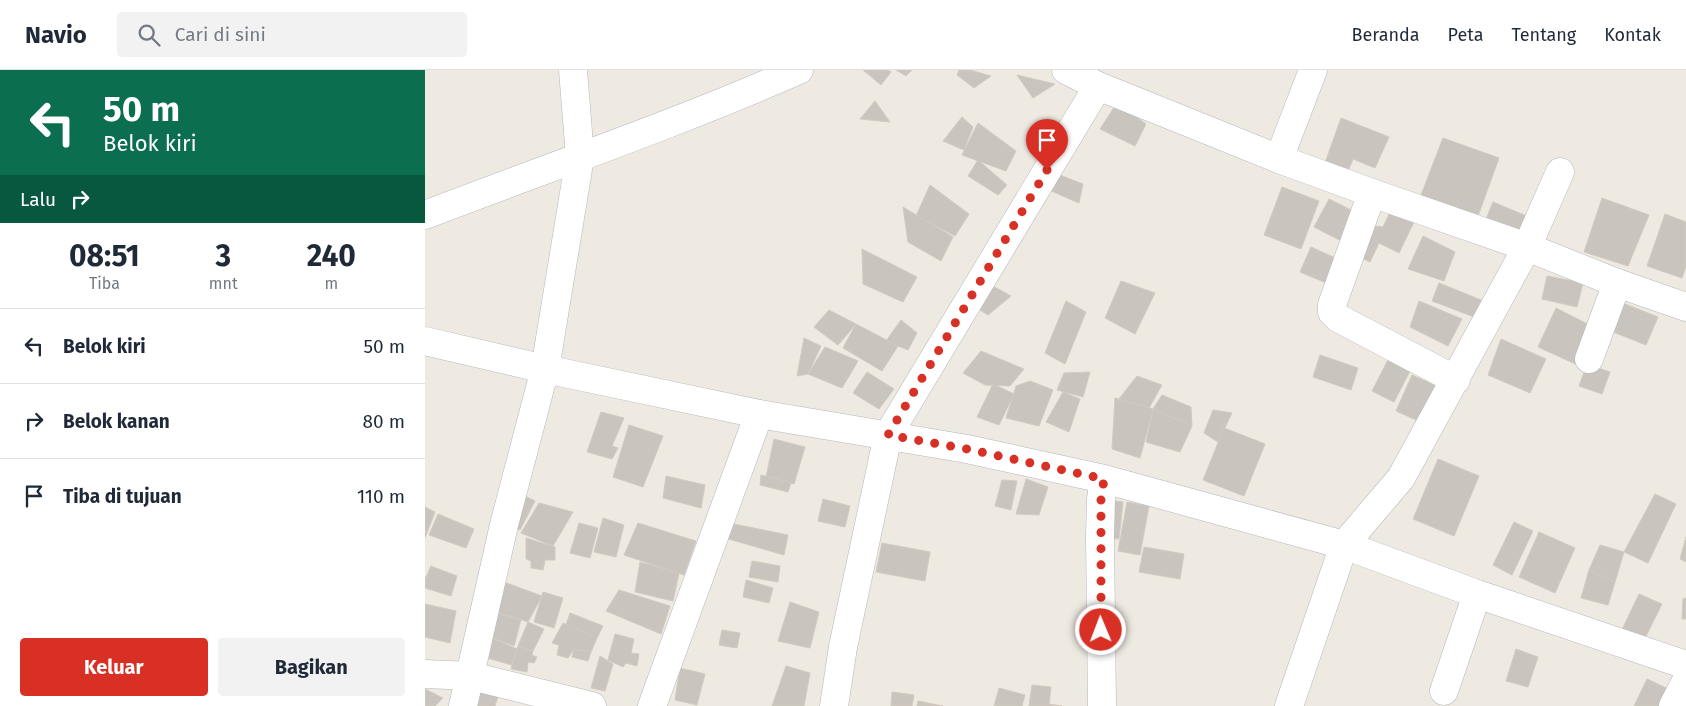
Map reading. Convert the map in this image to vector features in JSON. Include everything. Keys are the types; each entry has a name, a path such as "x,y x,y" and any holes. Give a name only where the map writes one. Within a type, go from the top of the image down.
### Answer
{"street":[{"path":"463,706 504,525 545,369 581,157 573,70"},
{"path":"425,215 581,157 799,70"},
{"path":"1066,70 1098,86 1279,159 1527,247 1617,283 1686,307"},
{"path":"1279,159 1313,70"},
{"path":"834,706 843,647 888,435 1098,86"},
{"path":"1289,706 1344,545 1401,478 1527,247 1560,172"},
{"path":"1372,193 1332,305 1332,312 1338,318 1455,380"},
{"path":"1589,359 1617,283"},
{"path":"425,341 545,369 759,414 967,449 1104,479 1344,545 1477,594 1686,665"},
{"path":"652,706 759,414"},
{"path":"1102,706 1100,536 1101,500 1104,479"},
{"path":"1444,691 1477,594"},
{"path":"425,674 471,676 593,706"},
{"path":"1673,706 1686,681"}],"building":[{"path":"863,70 888,70 891,72 881,85"},
{"path":"896,70 912,70 906,76"},
{"path":"959,70 970,70 991,76 974,88 957,75"},
{"path":"1017,75 1055,84 1033,98"},
{"path":"875,101 890,122 860,119"},
{"path":"1117,103 1146,124 1135,146 1100,129"},
{"path":"962,117 973,127 964,150 943,141"},
{"path":"1341,118 1389,137 1375,168 1353,159 1348,171 1325,163"},
{"path":"978,123 1016,151 1006,171 962,155"},
{"path":"1443,138 1499,158 1478,216 1421,195"},
{"path":"978,160 1007,185 998,195 968,176"},
{"path":"1047,170 1083,184 1079,203 1042,187"},
{"path":"930,185 969,214 955,236 916,216"},
{"path":"1282,187 1319,201 1301,249 1264,235"},
{"path":"1602,198 1649,215 1628,266 1584,252"},
{"path":"1329,199 1359,214 1345,243 1314,227"},
{"path":"1493,202 1529,217 1519,239 1484,224"},
{"path":"903,207 953,237 941,261 908,242"},
{"path":"1392,208 1415,220 1399,253 1379,243 1370,262 1354,254 1368,225 1383,227"},
{"path":"1665,214 1686,222 1686,266 1682,278 1647,266"},
{"path":"1423,236 1455,252 1444,281 1408,269"},
{"path":"1311,247 1342,261 1331,285 1300,272"},
{"path":"862,249 917,277 903,302 863,284"},
{"path":"1547,276 1583,283 1577,307 1542,299"},
{"path":"1121,281 1155,293 1135,334 1105,318"},
{"path":"985,282 1011,296 988,315 967,302"},
{"path":"1439,283 1481,300 1474,317 1432,301"},
{"path":"1066,301 1086,312 1065,364 1045,353"},
{"path":"1419,301 1462,319 1448,346 1410,327"},
{"path":"1620,302 1658,317 1646,345 1608,330"},
{"path":"1556,308 1595,328 1582,367 1538,347"},
{"path":"829,310 856,324 838,345 814,327"},
{"path":"901,320 917,333 908,350 886,341"},
{"path":"856,324 898,346 882,371 843,348"},
{"path":"804,338 821,346 808,374 797,376"},
{"path":"1501,339 1546,359 1530,393 1488,375"},
{"path":"825,347 858,361 842,388 808,374"},
{"path":"981,351 1024,369 1010,386 985,385 963,373"},
{"path":"1320,355 1358,368 1351,390 1313,377"},
{"path":"1389,358 1412,367 1394,402 1372,391"},
{"path":"1587,364 1610,372 1602,394 1579,386"},
{"path":"867,372 894,389 879,409 853,393"},
{"path":"1090,372 1083,397 1057,390 1064,373"},
{"path":"1412,375 1439,387 1423,423 1396,411"},
{"path":"1137,376 1162,385 1149,408 1119,399"},
{"path":"1030,381 1053,390 1039,426 1006,418 1016,386"},
{"path":"993,384 1014,394 999,425 977,417"},
{"path":"1063,392 1080,399 1069,432 1046,422"},
{"path":"1162,395 1191,407 1192,426 1153,409"},
{"path":"1115,398 1153,409 1140,458 1112,449"},
{"path":"1153,409 1192,426 1180,452 1146,442"},
{"path":"1213,410 1232,413 1218,442 1204,433"},
{"path":"601,412 624,418 612,446 618,448 612,459 587,452"},
{"path":"629,425 663,436 643,487 613,477"},
{"path":"1224,428 1265,444 1244,496 1203,480"},
{"path":"774,439 805,447 794,484 766,477"},
{"path":"1438,459 1479,476 1454,536 1413,519"},
{"path":"761,475 791,483 788,492 760,485"},
{"path":"666,476 705,485 701,508 663,498"},
{"path":"1026,479 1048,487 1039,515 1016,514"},
{"path":"1002,480 1017,481 1011,510 995,506"},
{"path":"519,493 535,501 520,530 506,526"},
{"path":"1655,494 1676,504 1648,563 1624,552"},
{"path":"823,499 850,506 845,527 818,521"},
{"path":"1101,499 1123,502 1119,539 1100,536"},
{"path":"1127,502 1149,506 1140,555 1118,551"},
{"path":"539,503 573,512 553,546 521,533"},
{"path":"425,507 435,512 425,538"},
{"path":"438,514 474,529 466,548 429,535"},
{"path":"603,518 624,525 616,557 594,552"},
{"path":"1514,522 1533,531 1512,575 1493,565"},
{"path":"579,523 598,528 590,558 570,553"},
{"path":"638,523 696,541 684,575 624,555"},
{"path":"729,523 788,535 784,555 725,538"},
{"path":"1539,532 1575,548 1555,593 1519,577"},
{"path":"1686,537 1686,562 1680,559"},
{"path":"526,538 555,547 555,560 545,560 543,570 531,568 531,561 526,559"},
{"path":"882,543 930,552 925,581 876,572"},
{"path":"1600,545 1624,552 1615,582 1589,570"},
{"path":"1144,547 1184,554 1180,579 1139,572"},
{"path":"752,561 780,566 778,582 749,577"},
{"path":"640,562 679,573 673,601 635,592"},
{"path":"431,566 457,576 451,596 425,588 425,579"},
{"path":"1589,570 1615,582 1608,605 1581,598"},
{"path":"746,580 773,588 769,603 743,597"},
{"path":"501,581 542,596 528,622 491,610"},
{"path":"619,590 670,606 661,634 606,611"},
{"path":"543,592 563,598 554,628 534,622"},
{"path":"1639,594 1662,604 1642,644 1620,634"},
{"path":"1686,598 1686,619 1682,619 1683,599"},
{"path":"790,602 819,612 810,648 778,641"},
{"path":"425,604 456,611 450,643 425,637"},
{"path":"495,612 521,620 514,646 490,637"},
{"path":"570,613 603,626 597,638 566,625"},
{"path":"528,622 544,629 533,651 518,646"},
{"path":"563,623 597,638 591,652 574,649 568,658 557,655 559,645 552,643"},
{"path":"722,630 740,633 737,648 719,645"},
{"path":"615,634 634,639 631,653 639,654 637,666 626,663 623,667 608,660"},
{"path":"490,637 517,649 512,665 476,655"},
{"path":"518,646 533,651 532,655 537,657 534,663 528,662 527,672 511,669"},
{"path":"574,649 591,652 588,661 572,657"},
{"path":"1516,649 1538,657 1528,687 1506,681"},
{"path":"600,656 613,664 605,691 591,688"},
{"path":"786,666 810,673 804,706 772,706"},
{"path":"680,668 705,674 697,705 675,700"},
{"path":"1647,679 1675,692 1668,706 1634,706"},
{"path":"1032,685 1051,687 1049,704 1062,706 1029,706"},
{"path":"999,688 1025,695 1022,706 994,706"},
{"path":"425,689 443,698 435,706 425,706"},
{"path":"469,690 498,696 495,706 465,706"},
{"path":"892,692 914,695 912,706 891,706"},
{"path":"918,701 943,706 917,706"}],"route":[{"path":"1047,170 888,435 967,449 1104,479 1101,500 1100,536 1101,630"}]}
